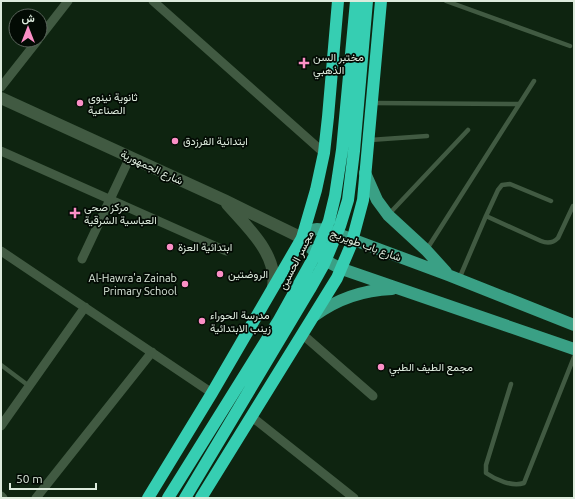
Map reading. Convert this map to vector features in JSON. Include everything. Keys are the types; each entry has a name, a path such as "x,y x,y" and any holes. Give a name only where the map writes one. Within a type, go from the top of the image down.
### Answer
{"highway":[{"path":"148,498 212,393 302,238 316,190 324,153 338,1"},
{"name":"مجسر الحسين","path":"168,498 279,320 314,256 329,221 335,196 342,150 356,1"},
{"path":"185,498 310,289 324,264 340,226 348,200 354,151 367,1"},
{"path":"200,498 252,417 342,269 353,239 363,200 382,1"}],"main road":[{"name":"شارع الجمهورية","path":"1,98 224,200 302,238"},
{"path":"365,174 377,200 388,215 454,277"},
{"path":"224,200 253,234 265,251 274,270 275,278 273,287"},
{"name":"شارع باب طويريج","path":"302,238 310,230 317,228 353,239 454,277 574,325"},
{"path":"302,238 311,250 329,263 342,269 574,349"},
{"path":"314,316 338,301 361,293 385,289 402,289"}],"street":[{"path":"48,27 68,1"},
{"path":"153,1 324,153"},
{"path":"1,87 32,48"},
{"path":"1,151 226,251"},
{"path":"82,259 130,157"},
{"path":"1,251 212,393"},
{"path":"2,421 29,386 85,307"},
{"path":"302,334 373,396"},
{"path":"36,498 152,352"},
{"path":"252,417 354,498"}],"lane":[{"path":"446,1 570,46"},
{"path":"426,250 534,81"},
{"path":"372,104 519,104"},
{"path":"388,215 468,130"},
{"path":"368,140 427,136"},
{"path":"454,277 498,190 504,184 510,184 551,201"},
{"path":"486,216 548,243 556,241 573,206"},
{"path":"511,384 486,465 486,473 495,479 518,485 524,483 574,357"},
{"path":"1,365 29,386"}],"place":[{"name":"مختبر السن الذهبي","path":"304,63"},
{"name":"ثانوية نينوى الصناعية","path":"80,103"},
{"name":"ابتدائية الفرزدق","path":"175,141"},
{"name":"مركز صحي العباسية الشرقية","path":"75,213"},
{"name":"ابتدائية العزة","path":"170,247"},
{"name":"الروضتين","path":"220,274"},
{"name":"Al-Hawra'a Zainab Primary School","path":"185,284"},
{"name":"مدرسة الحوراء زينب الابتدائية","path":"202,321"},
{"name":"مجمع الطيف الطبي","path":"381,367"}]}
